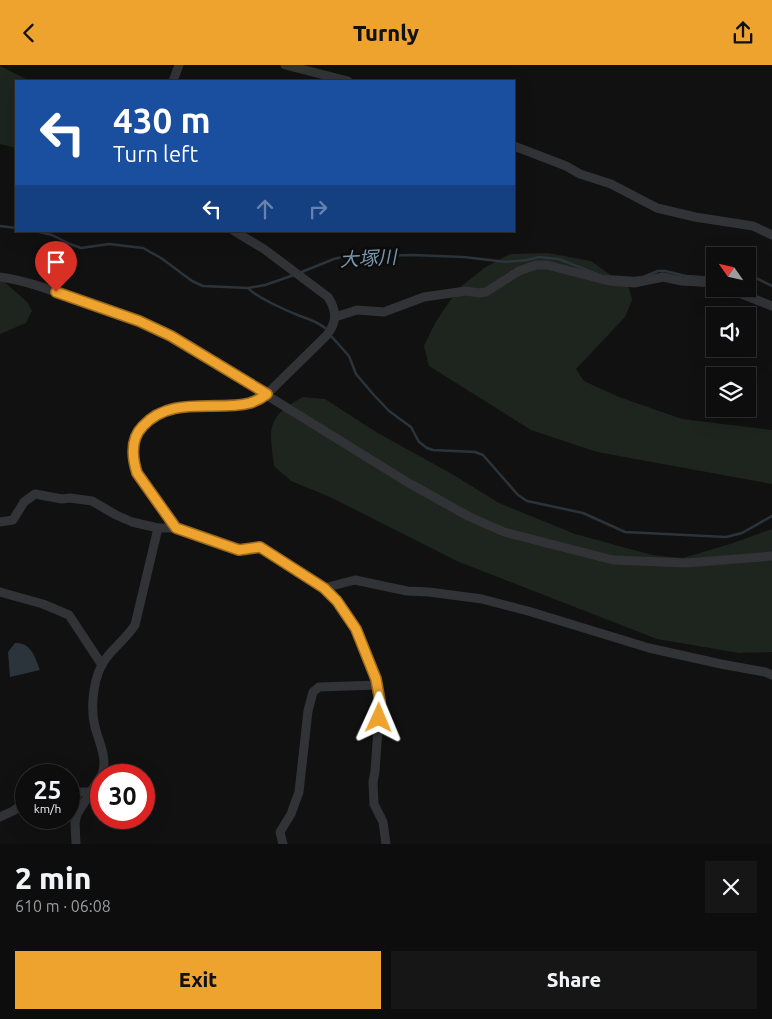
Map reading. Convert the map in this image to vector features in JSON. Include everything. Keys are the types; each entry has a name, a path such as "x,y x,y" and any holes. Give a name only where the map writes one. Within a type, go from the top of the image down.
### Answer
{"street":[{"path":"172,80 179,65"},
{"path":"285,65 344,80"},
{"path":"515,146 566,166 580,174 611,184 657,208 695,217 753,226 772,235"},
{"path":"176,528 137,473 133,451 134,441 140,428 150,418 165,411 187,407 248,403 267,394 333,327 334,307 328,297 264,249 236,232"},
{"path":"335,317 357,311 384,311 424,297 466,291 486,292 519,271 536,265 547,265 609,281 634,283 663,277 682,281 706,282"},
{"path":"0,277 40,286 139,321 171,336 407,482 468,516 504,533 613,560 686,563 772,556"},
{"path":"749,297 772,306"},
{"path":"0,522 13,520 24,501 35,494 62,499 70,498 92,501 116,515 158,528 176,528 239,550 260,547 324,588 337,601 356,629 378,685 380,701 376,771 372,782 373,797 376,809 383,822 386,844"},
{"path":"105,764 92,711 94,689 102,665 107,657 126,638 135,625 158,528"},
{"path":"324,588 355,580 407,591 482,599 528,611 648,648 772,675"},
{"path":"0,591 43,604 70,615 102,665"},
{"path":"283,844 280,832 292,814 299,792 308,711 312,692 319,687 378,685"},
{"path":"80,792 90,792"},
{"path":"76,844 75,823 77,814 90,792"},
{"path":"0,817 15,810"}],"shaded area":[{"path":"0,66 28,80 15,80 15,148 0,144"},
{"path":"548,253 591,261 629,288 632,300 625,317 576,369 584,381 619,397 682,419 772,430 772,484 597,452 531,430 429,366 424,346 435,323 458,289 484,268 510,254"},
{"path":"0,278 27,302 32,311 26,323 0,334"},
{"path":"303,397 325,399 376,432 452,474 499,503 575,534 652,555 683,558 772,529 772,652 739,653 657,639 459,562 330,497 291,481 274,466 271,433 276,418 282,411"},
{"path":"15,643 25,645 32,651 40,670 10,677 8,652"}],"waterway":[{"name":"大塚川","path":"0,226 15,228"},
{"name":"大塚川","path":"39,232 52,235 81,248 109,244 143,248 161,258 192,281 203,286 248,288 265,285 294,275"},
{"name":"大塚川","path":"299,273 342,257 412,255 464,257 506,262 539,257 559,259 597,274"},
{"name":"大塚川","path":"605,276 634,278 643,277 658,271 665,271 686,276 706,277"},
{"name":"大塚川","path":"756,278 772,286"},
{"path":"248,288 272,303 325,328"},
{"path":"332,337 349,356 356,374 389,411 411,427 419,442 433,450 475,452 483,455 518,495 527,501 583,513 625,532 726,537 742,533 772,516"}],"route":[{"path":"56,292 139,321 171,336 267,394 256,401 248,403 187,407 165,411 150,418 140,428 134,441 134,463 137,473 176,528 239,550 260,547 324,588 337,601 347,613 356,629 376,679 380,692 379,718"}]}
